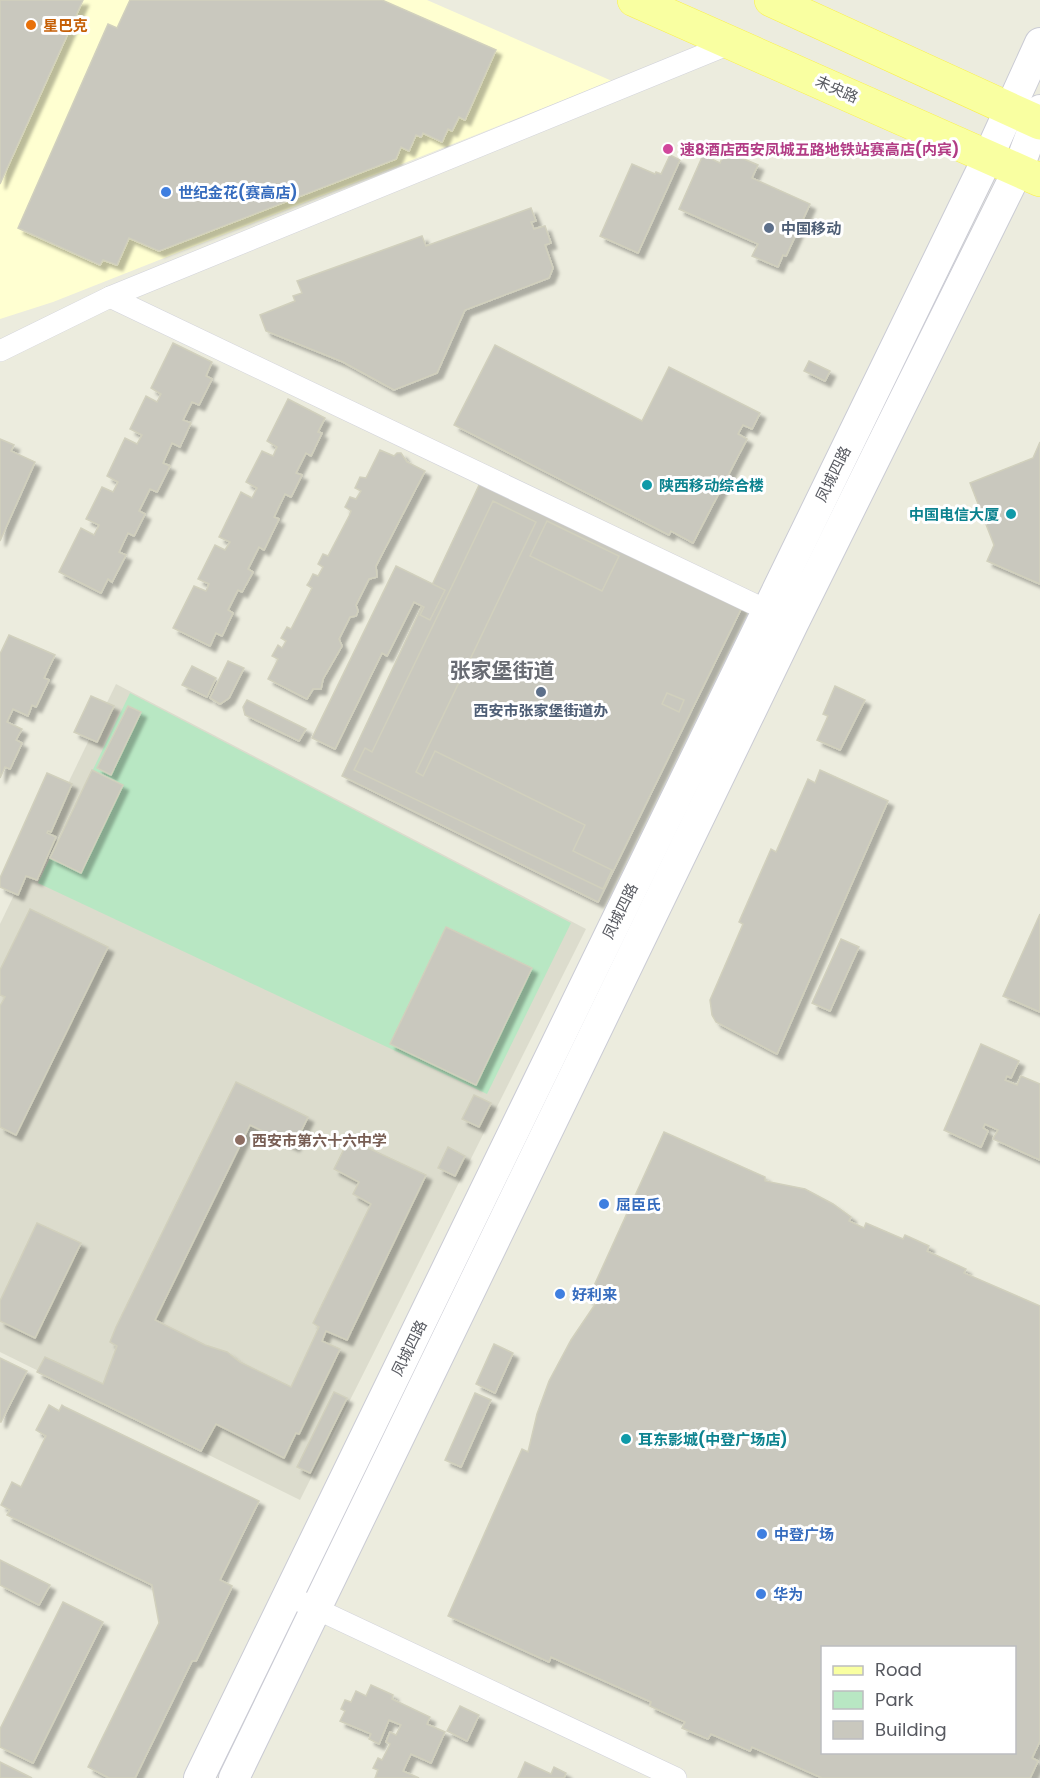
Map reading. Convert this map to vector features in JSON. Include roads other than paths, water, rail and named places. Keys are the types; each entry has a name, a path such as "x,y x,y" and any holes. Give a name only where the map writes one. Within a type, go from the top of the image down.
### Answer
{"main road":[{"name":"未央路","path":"634,0 989,155 1029,175"},
{"path":"771,0 1031,116"}],"street":[{"path":"0,351 110,297 732,43"},
{"name":"凤城四路","path":"234,1778 793,624 1029,175 1031,116 1040,43"},
{"name":"凤城四路","path":"199,1778 766,609 989,155 1031,116"},
{"path":"110,297 766,609 793,624"},
{"path":"289,1596 676,1778"}],"place":[{"name":"星巴克","path":"31,25"},
{"name":"速8酒店西安凤城五路地铁站赛高店(内宾)","path":"668,149"},
{"name":"世纪金花(赛高店)","path":"166,192"},
{"name":"中国移动","path":"769,228"},
{"name":"陕西移动综合楼","path":"647,485"},
{"name":"中国电信大厦","path":"1011,514"},
{"name":"西安市张家堡街道办","path":"541,692"},
{"name":"西安市第六十六中学","path":"240,1140"},
{"name":"屈臣氏","path":"604,1204"},
{"name":"好利来","path":"560,1294"},
{"name":"耳东影城(中登广场店)","path":"626,1439"},
{"name":"中登广场","path":"762,1534"},
{"name":"华为","path":"761,1594"}],"district":[{"name":"张家堡街道","path":"502,670"}]}
